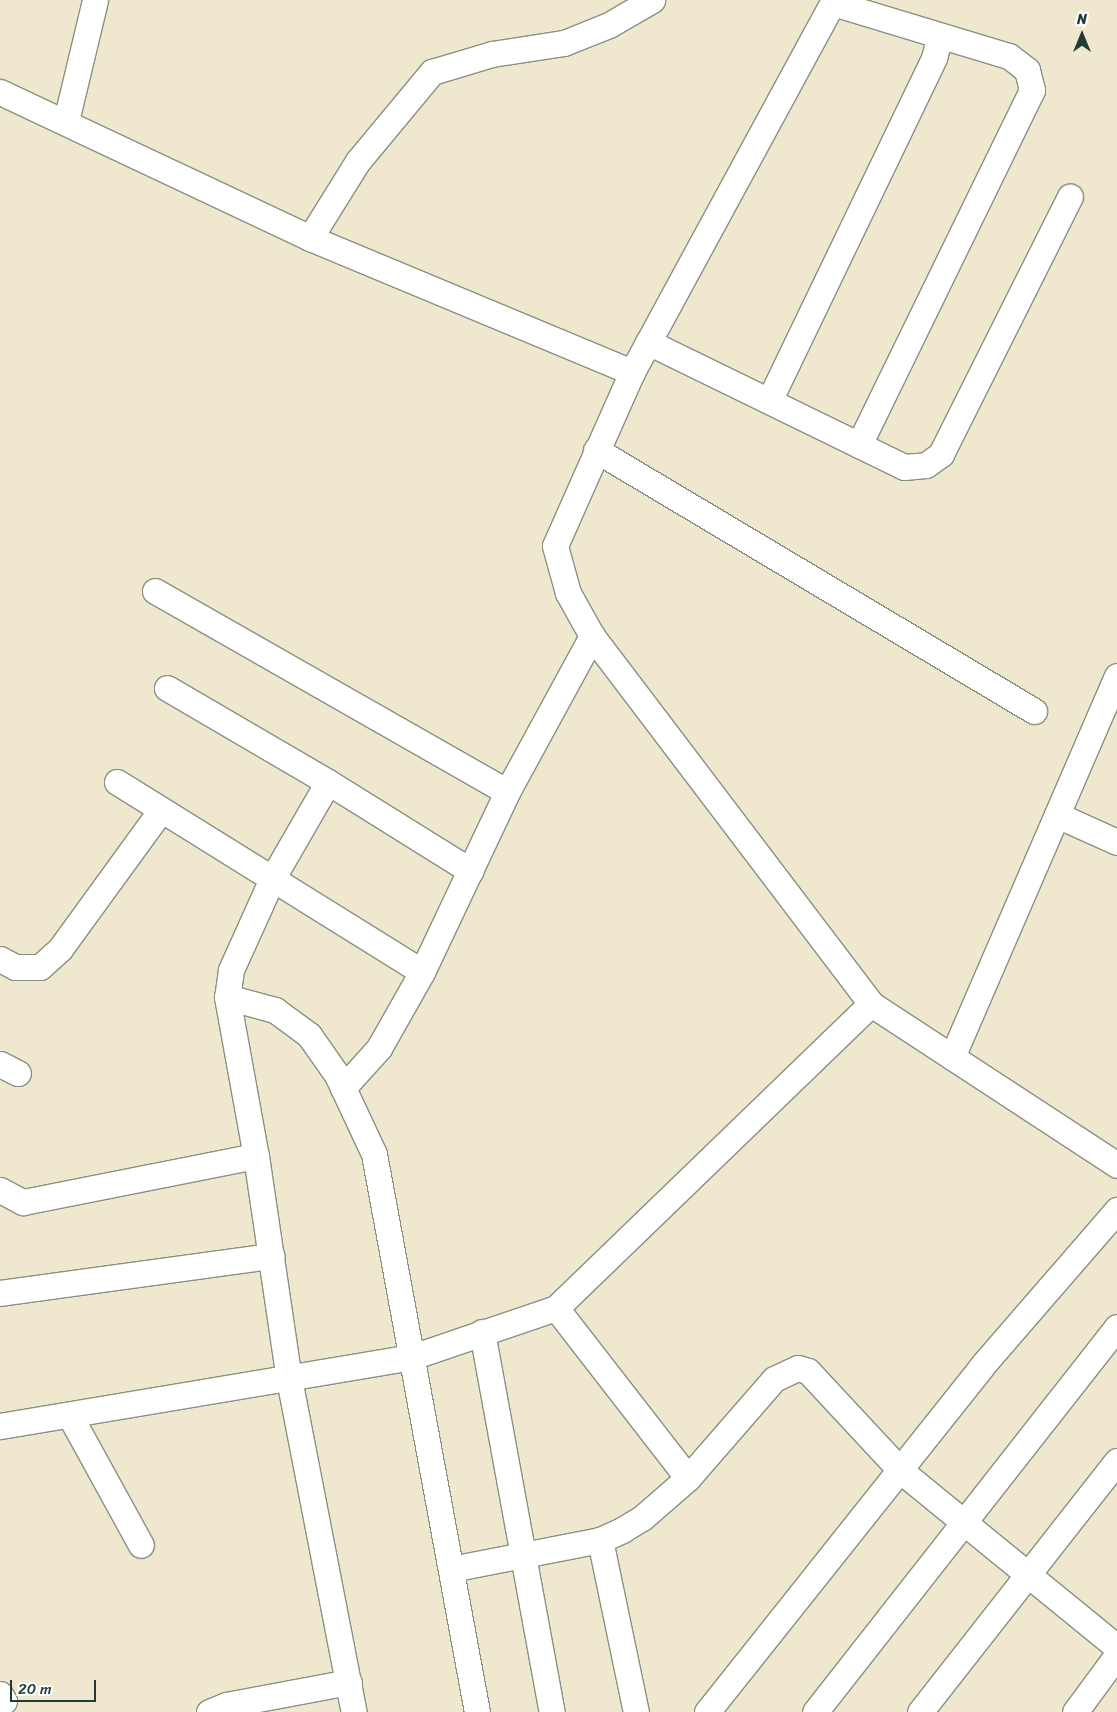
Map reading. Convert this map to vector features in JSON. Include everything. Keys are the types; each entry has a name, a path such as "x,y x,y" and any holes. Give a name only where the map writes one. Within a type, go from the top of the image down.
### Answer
{"street":[{"path":"66,121 95,0"},
{"path":"310,238 358,161 432,72 492,54 564,43 609,25 652,0"},
{"path":"860,445 1032,90 1027,70 1009,56 833,1 632,372 555,546 568,593 592,636 871,1004 1117,1165"},
{"path":"770,401 934,58 940,36"},
{"path":"0,92 66,121 310,238 632,372"},
{"path":"648,342 904,467 926,465 941,454 1070,196"},
{"path":"596,450 1034,710"},
{"path":"155,591 507,792"},
{"path":"344,1088 379,1048 422,972 507,792 592,636"},
{"path":"952,1057 1117,676"},
{"path":"167,688 328,782 471,871"},
{"path":"117,782 422,972"},
{"path":"328,782 272,879 231,970 227,997 256,1156 289,1378 354,1712"},
{"path":"0,959 15,967 40,967 60,949 161,810"},
{"path":"1057,814 1117,842"},
{"path":"227,997 275,1010 295,1022 309,1034 344,1088 374,1154 477,1712"},
{"path":"0,1426 70,1416 412,1357 556,1308 871,1004"},
{"path":"0,1190 23,1202 256,1156"},
{"path":"707,1712 901,1471 981,1367 1117,1210"},
{"path":"0,1294 271,1256"},
{"path":"556,1308 688,1478"},
{"path":"816,1712 1117,1327"},
{"path":"482,1332 552,1712"},
{"path":"451,1569 600,1540 642,1518 688,1478 774,1379 798,1368 808,1371 901,1471 1117,1647"},
{"path":"70,1416 141,1545"},
{"path":"920,1712 1117,1461"},
{"path":"600,1540 636,1712"},
{"path":"1075,1712 1117,1656"},
{"path":"209,1712 226,1705 284,1703 348,1682"}]}
